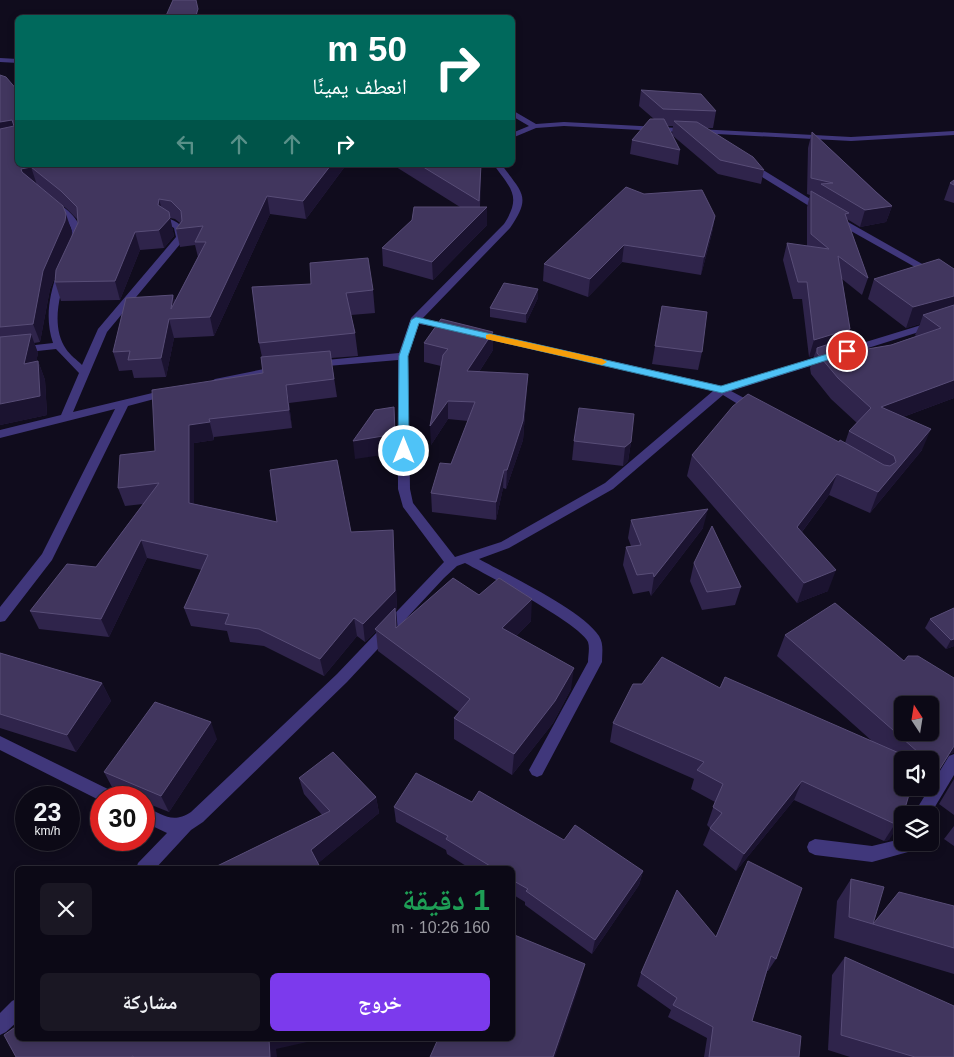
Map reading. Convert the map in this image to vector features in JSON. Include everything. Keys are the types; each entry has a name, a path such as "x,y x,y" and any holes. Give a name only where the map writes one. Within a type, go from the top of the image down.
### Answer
{"street":[{"path":"0,60 15,61"},
{"path":"515,114 536,126"},
{"path":"515,135 536,126 564,124 851,139 954,133"},
{"path":"696,132 712,142"},
{"path":"737,158 838,220 954,286"},
{"path":"452,563 406,504 404,489 403,356 416,320 508,226 517,212 520,200 516,188 500,167"},
{"path":"48,200 76,224 79,234 75,249"},
{"path":"65,418 102,331 181,237 181,231 178,226 167,221"},
{"path":"67,262 54,296 53,319 58,346 84,372"},
{"path":"147,866 185,825 197,817 342,678 439,574 452,563 505,545 609,486 722,390 954,318"},
{"path":"416,320 722,390 764,414"},
{"path":"0,352 58,346"},
{"path":"308,365 403,356"},
{"path":"202,385 260,371 289,368"},
{"path":"0,434 182,389"},
{"path":"0,617 47,557 124,402"},
{"path":"468,559 585,628 594,638 596,649 595,662 536,770"},
{"path":"0,743 90,788"},
{"path":"926,806 954,761"},
{"path":"155,820 167,826 185,825"},
{"path":"815,847 872,854 894,848"},
{"path":"0,1026 15,1010"}],"building":[{"path":"173,0 196,0 198,9 196,15 166,15"},
{"path":"0,75 6,77 15,88 15,167 31,167 21,169 22,172 63,206 66,214 65,221 43,271 33,324 0,327 0,129 14,126 12,120 0,122"},
{"path":"641,90 701,94 716,111 663,109"},
{"path":"650,119 664,119 680,150 632,140"},
{"path":"674,121 697,122 753,157 764,170 720,160"},
{"path":"812,132 892,206 865,210 821,184 833,183 811,178"},
{"path":"31,167 329,167 303,201 267,196 210,317 169,319 161,358 128,360 130,351 113,352 126,298 173,295 171,309 206,242 195,242 203,226 176,229 182,221 181,211 171,201 159,199 158,205 169,212 170,218 159,230 135,232 115,281 55,282 56,270 78,223 77,207 61,191"},
{"path":"423,167 481,167 479,201"},
{"path":"626,187 644,194 702,190 715,216 704,257 624,245 590,279 544,264"},
{"path":"811,191 849,213 845,214 868,278 838,256 850,329 814,340 807,282 798,282 787,243 829,249 811,234"},
{"path":"414,207 487,207 432,262 382,248 412,220"},
{"path":"368,258 373,290 346,293 355,333 259,343 252,287 311,284 310,263"},
{"path":"939,259 954,269 954,296 913,307 874,279"},
{"path":"504,283 538,289 526,314 490,308"},
{"path":"954,305 954,380 881,407 931,429 878,492 837,474 797,527 836,570 804,583 692,455 733,406 748,394 839,442 840,440 884,465 890,466 896,462 894,456 849,431 871,408 838,378 817,353 817,348 853,336 856,351 891,345 941,328 923,315"},
{"path":"662,306 707,312 702,352 655,346"},
{"path":"441,319 493,332 467,371 528,374 523,421 507,470 504,470 496,502 431,493 440,463 451,464 475,402 448,401 430,426 443,355 448,349 424,343"},
{"path":"31,334 24,364 38,361 40,396 0,404 0,337"},
{"path":"330,351 334,379 286,385 289,410 209,419 210,422 189,425 189,503 277,522 270,470 337,460 351,532 393,530 395,591 363,624 354,618 320,659 259,629 225,624 229,614 184,608 208,555 141,540 101,619 30,611 67,564 96,567 159,483 118,488 120,455 155,451 152,390 263,373 261,357"},
{"path":"394,407 395,434 353,441 375,410"},
{"path":"579,408 634,414 631,442 625,447 574,441"},
{"path":"708,509 654,577 653,573 637,575 626,547 641,545 631,520"},
{"path":"712,526 741,587 707,592 694,563"},
{"path":"453,578 479,595 499,578 532,599 502,628 574,668 555,701 514,754 454,718 470,699 375,629 395,608 396,628"},
{"path":"835,603 904,661 908,656 918,656 954,678 954,746 939,770 939,751 917,751 905,741 939,741 939,696 894,696 894,731 785,635"},
{"path":"954,608 954,639 951,640 930,619"},
{"path":"0,653 102,683 67,735 0,714"},
{"path":"662,657 720,688 725,677 894,751 894,796 909,796 906,806 894,806 894,824 802,781 744,854 710,828 722,813 713,807 723,784 697,770 704,762 613,723 633,684 642,684"},
{"path":"155,702 211,722 161,796 155,793 155,786 137,786 104,772"},
{"path":"333,752 376,797 311,850 319,866 217,866 330,811 299,778"},
{"path":"416,773 472,802 479,791 564,840 575,825 643,871 595,940 526,891 528,889 515,882 515,866 490,866 446,839 448,836 394,807"},
{"path":"748,861 802,888 776,959 771,956 752,1021 801,1036 799,1057 709,1057 713,1027 673,1005 677,998 641,973 677,890 716,937"},
{"path":"851,879 884,887 873,924 899,892 954,906 954,948 849,917"},
{"path":"515,935 585,964 553,1057 430,1057 437,1041 515,1041"},
{"path":"845,957 954,1006 954,1057 915,1057 841,1035"},
{"path":"15,1027 15,1041 269,1041 270,1057 16,1057 4,1035"}],"slow traffic":[{"path":"490,337 602,362"}],"route":[{"path":"404,451 403,356 416,320 722,390 847,351"}]}
